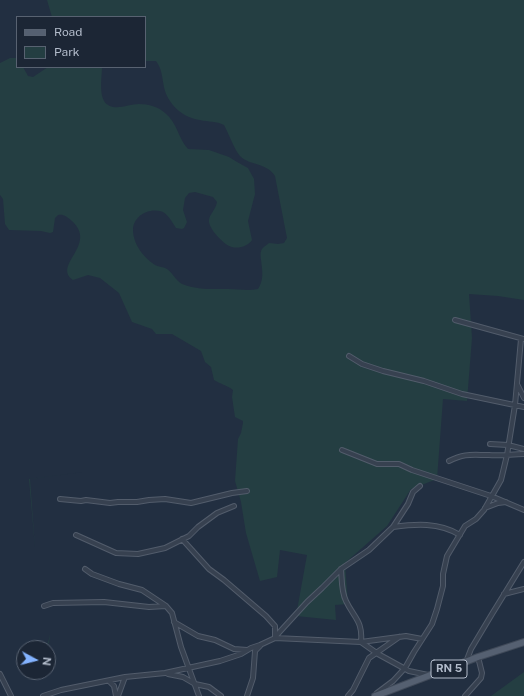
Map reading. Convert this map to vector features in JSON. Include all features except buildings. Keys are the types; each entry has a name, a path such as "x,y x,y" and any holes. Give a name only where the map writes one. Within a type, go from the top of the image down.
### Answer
{"main road":[{"name":"RN 5","path":"374,696 478,657 524,642"}],"street":[{"path":"374,696 393,681 405,668 432,624 437,609 447,556 465,526 476,519 485,508 501,480 507,455 515,405 516,384 522,339 455,320"},
{"path":"349,356 362,364 383,371 424,381 485,400 524,407"},
{"path":"516,384 524,398"},
{"path":"490,444 508,445 524,449"},
{"path":"342,450 377,464 400,464 412,470 491,496 524,510"},
{"path":"449,461 474,454 524,454"},
{"path":"43,696 61,690 109,681 125,676 165,673 220,661 251,648 260,646 275,638 292,617 341,569 369,550 393,527 408,504 413,492 420,486"},
{"path":"60,499 110,503 165,499 191,503 247,491"},
{"path":"485,508 498,503 506,502"},
{"path":"76,535 116,553 138,554 165,548 182,540 189,536 217,512 234,506"},
{"path":"393,527 412,524 437,526 454,531 460,535"},
{"path":"182,540 209,569 266,616 275,626 275,638"},
{"path":"466,662 471,649 524,562"},
{"path":"85,569 92,574 119,584 142,590 166,606 172,613 181,648 199,696"},
{"path":"341,569 343,592 346,601 362,630 361,642"},
{"path":"504,594 524,589"},
{"path":"44,606 53,603 104,602 166,606"},
{"path":"174,622 198,636 215,640 234,649 247,650"},
{"path":"275,638 361,642 406,636 422,639"},
{"path":"348,696 354,690 369,658 400,637"},
{"path":"361,642 376,653 409,671 429,676"},
{"path":"247,696 253,678 255,652 260,646"},
{"path":"465,696 480,678 482,673 478,657"},
{"path":"165,673 183,677 195,684 209,687 221,696"},
{"path":"0,674 11,696"},
{"path":"117,696 125,676"},
{"path":"109,681 114,686 117,696"}],"green space":[{"path":"47,0 524,0 524,300 469,294 472,338 467,401 443,399 437,479 411,489 387,526 345,563 348,604 335,605 336,620 296,616 307,555 280,550 277,577 260,581 246,533 241,502 235,481 238,439 241,433 243,421 235,417 232,397 233,390 214,380 211,367 205,362 201,351 172,334 156,334 152,329 132,322 119,293 100,278 88,275 73,280 68,274 68,268 80,238 79,230 67,217 58,215 55,218 53,232 50,233 41,231 9,230 5,224 3,199 0,195 0,63 10,58 16,58 16,68 24,68 28,76 33,77 46,68 102,68 102,97 107,105 111,107 120,107 142,104 157,108 169,117 188,149 209,150 229,157 248,168 254,179 255,194 248,221 252,240 246,245 238,248 232,247 218,237 209,222 217,202 213,197 195,192 189,193 185,198 183,210 187,222 184,228 176,228 165,213 155,210 146,212 138,217 135,221 133,235 137,245 147,259 155,265 167,269 182,284 205,289 254,290 258,289 261,284 262,249 269,243 284,243 287,238 275,176 267,168 248,161 240,156 224,125 188,117 170,102 165,91 158,64 156,61 146,61 146,16 52,16"},
{"path":"83,472 30,479 35,548 29,479"},
{"path":"524,672 524,696 491,696"}]}
